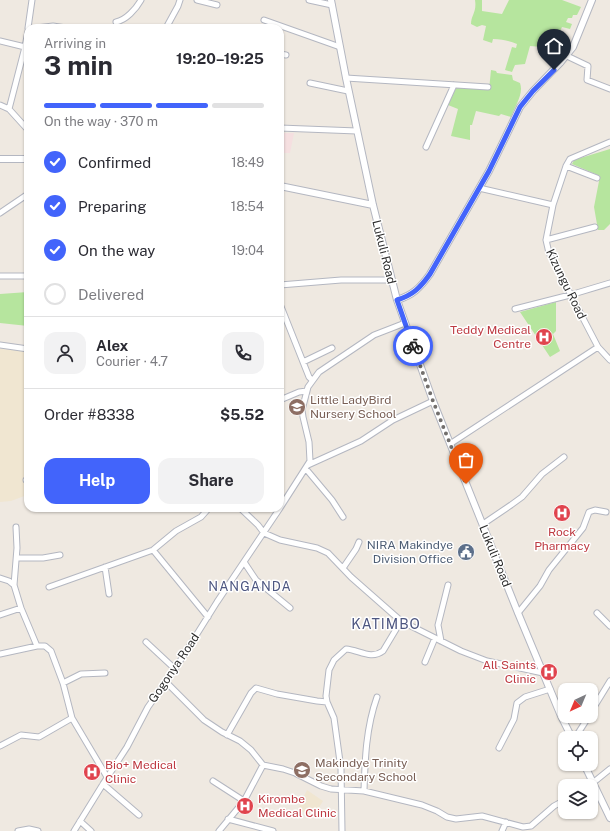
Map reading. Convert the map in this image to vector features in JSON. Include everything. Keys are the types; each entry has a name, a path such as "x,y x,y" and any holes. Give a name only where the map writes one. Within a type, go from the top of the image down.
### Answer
{"street":[{"path":"29,24 32,0"},
{"path":"116,22 121,21 126,17 141,0"},
{"path":"168,24 180,0"},
{"path":"197,0 217,5"},
{"path":"309,0 331,2"},
{"path":"397,300 411,295 421,286 430,274 479,188 520,107 567,56 573,47 592,0"},
{"name":"Lukuli Road","path":"331,2 372,204 397,300 450,444 518,613 568,731"},
{"path":"264,20 275,24"},
{"path":"284,27 340,47"},
{"path":"0,41 24,48"},
{"path":"9,109 24,52"},
{"path":"567,56 588,66 587,80 610,89"},
{"path":"346,78 488,88"},
{"path":"310,83 348,91"},
{"path":"426,147 454,85"},
{"path":"0,105 9,109 24,126"},
{"path":"284,128 357,131"},
{"path":"597,178 566,166 572,158 610,142"},
{"path":"0,158 24,159"},
{"name":"Kizungu Road","path":"566,166 553,205 546,240 549,253 570,296 598,347 610,360"},
{"path":"284,187 372,204"},
{"path":"479,188 553,205"},
{"path":"0,213 24,197"},
{"path":"546,240 595,227"},
{"path":"0,276 24,276"},
{"path":"284,285 341,280 391,280"},
{"path":"515,310 570,296 610,283"},
{"path":"284,314 309,377 312,380"},
{"path":"307,467 311,457 302,410 307,391 312,380 319,372 374,335 405,323"},
{"path":"0,345 24,348"},
{"path":"450,444 598,347"},
{"path":"303,362 332,348"},
{"path":"284,398 299,392 307,391"},
{"path":"307,467 361,441 388,423 433,401"},
{"path":"482,524 511,506 522,497 542,474 564,457"},
{"path":"307,467 343,517"},
{"name":"Gogonya Road","path":"284,502 307,467"},
{"path":"518,613 540,586 549,570 583,528 588,513 591,510 606,512"},
{"path":"49,586 62,583 70,578 152,550 176,531 200,517 205,512"},
{"path":"244,512 264,533 280,540 318,548 328,553 361,586 401,621 460,651 487,661 543,673"},
{"name":"Gogonya Road","path":"74,831 107,777 128,747 148,708 277,512"},
{"path":"16,527 17,558 14,585 21,608 37,646"},
{"path":"342,568 356,549 359,542"},
{"path":"152,550 208,617"},
{"path":"17,558 43,558 60,555"},
{"path":"244,562 256,580 290,608"},
{"path":"105,567 109,594"},
{"path":"0,578 9,581 14,585"},
{"path":"441,640 438,625 448,585"},
{"path":"0,615 21,608"},
{"path":"597,613 610,626"},
{"path":"342,831 341,769 336,730 326,696 329,670 331,664 346,649 373,655 379,654 401,621"},
{"path":"425,662 435,638"},
{"path":"146,642 175,669"},
{"path":"0,654 37,646 45,646 51,651 72,718 107,777"},
{"path":"62,683 81,674 105,673"},
{"path":"598,701 610,681"},
{"path":"166,682 204,720 227,735 240,741 251,750 263,765 295,773 321,786 342,790 364,791 422,805 447,817 456,819 482,816 523,827 531,826 558,804"},
{"path":"227,735 251,693 256,688 277,694 327,702"},
{"path":"499,748 514,719 517,703 525,697 550,689"},
{"path":"364,791 366,747 372,711 378,697"},
{"path":"0,746 21,735 39,737 72,718"},
{"path":"219,831 244,802 263,765"},
{"path":"597,779 610,769"},
{"path":"213,781 244,802"},
{"path":"103,784 139,815"},
{"path":"598,796 610,816"},
{"path":"228,819 273,831"},
{"path":"80,821 91,831"},
{"path":"502,831 506,822"},
{"path":"18,831 29,829 38,831"}],"shaded area":[{"path":"284,133 294,133 290,153 284,153"},
{"path":"0,349 24,351 24,496 11,501 0,502"},
{"path":"307,790 323,801 315,814 297,811"}],"green space":[{"path":"475,0 482,0 482,11 502,14 509,0 562,0 581,7 577,15 573,15 572,18 568,18 566,22 572,24 570,29 562,27 558,36 559,40 568,42 566,46 555,44 549,50 542,47 530,46 525,64 515,65 512,72 505,70 512,47 516,48 517,44 499,39 493,39 492,43 483,40 486,26 482,25 477,27 471,24 475,10"},
{"path":"491,70 496,71 497,73 512,75 513,80 520,83 520,96 511,117 501,114 499,116 476,111 472,125 470,125 470,140 451,136 458,109 448,105 457,86 489,90"},
{"path":"610,149 610,224 604,230 598,230 594,207 600,176 572,164 574,160"},
{"path":"24,292 24,326 0,323 0,294"},
{"path":"556,302 556,331 553,334 560,351 550,357 520,312"}],"way so far":[{"path":"413,346 466,484"}],"place":[{"name":"Teddy Medical Centre","path":"544,337"},
{"name":"Little LadyBird Nursery School","path":"297,407"},
{"name":"Rock Pharmacy","path":"562,513"},
{"name":"NIRA Makindye Division Office","path":"466,552"},
{"name":"All Saints Clinic","path":"549,672"},
{"name":"Makindye Trinity Secondary School","path":"302,770"},
{"name":"Bio+ Medical Clinic","path":"92,772"},
{"name":"Kirombe Medical Clinic","path":"245,806"}],"district":[{"name":"NANGANDA","path":"250,586"},
{"name":"KATIMBO","path":"386,624"}],"route":[{"path":"413,346 397,300 411,295 421,286 430,274 489,171 520,107 533,91 554,70"}]}
